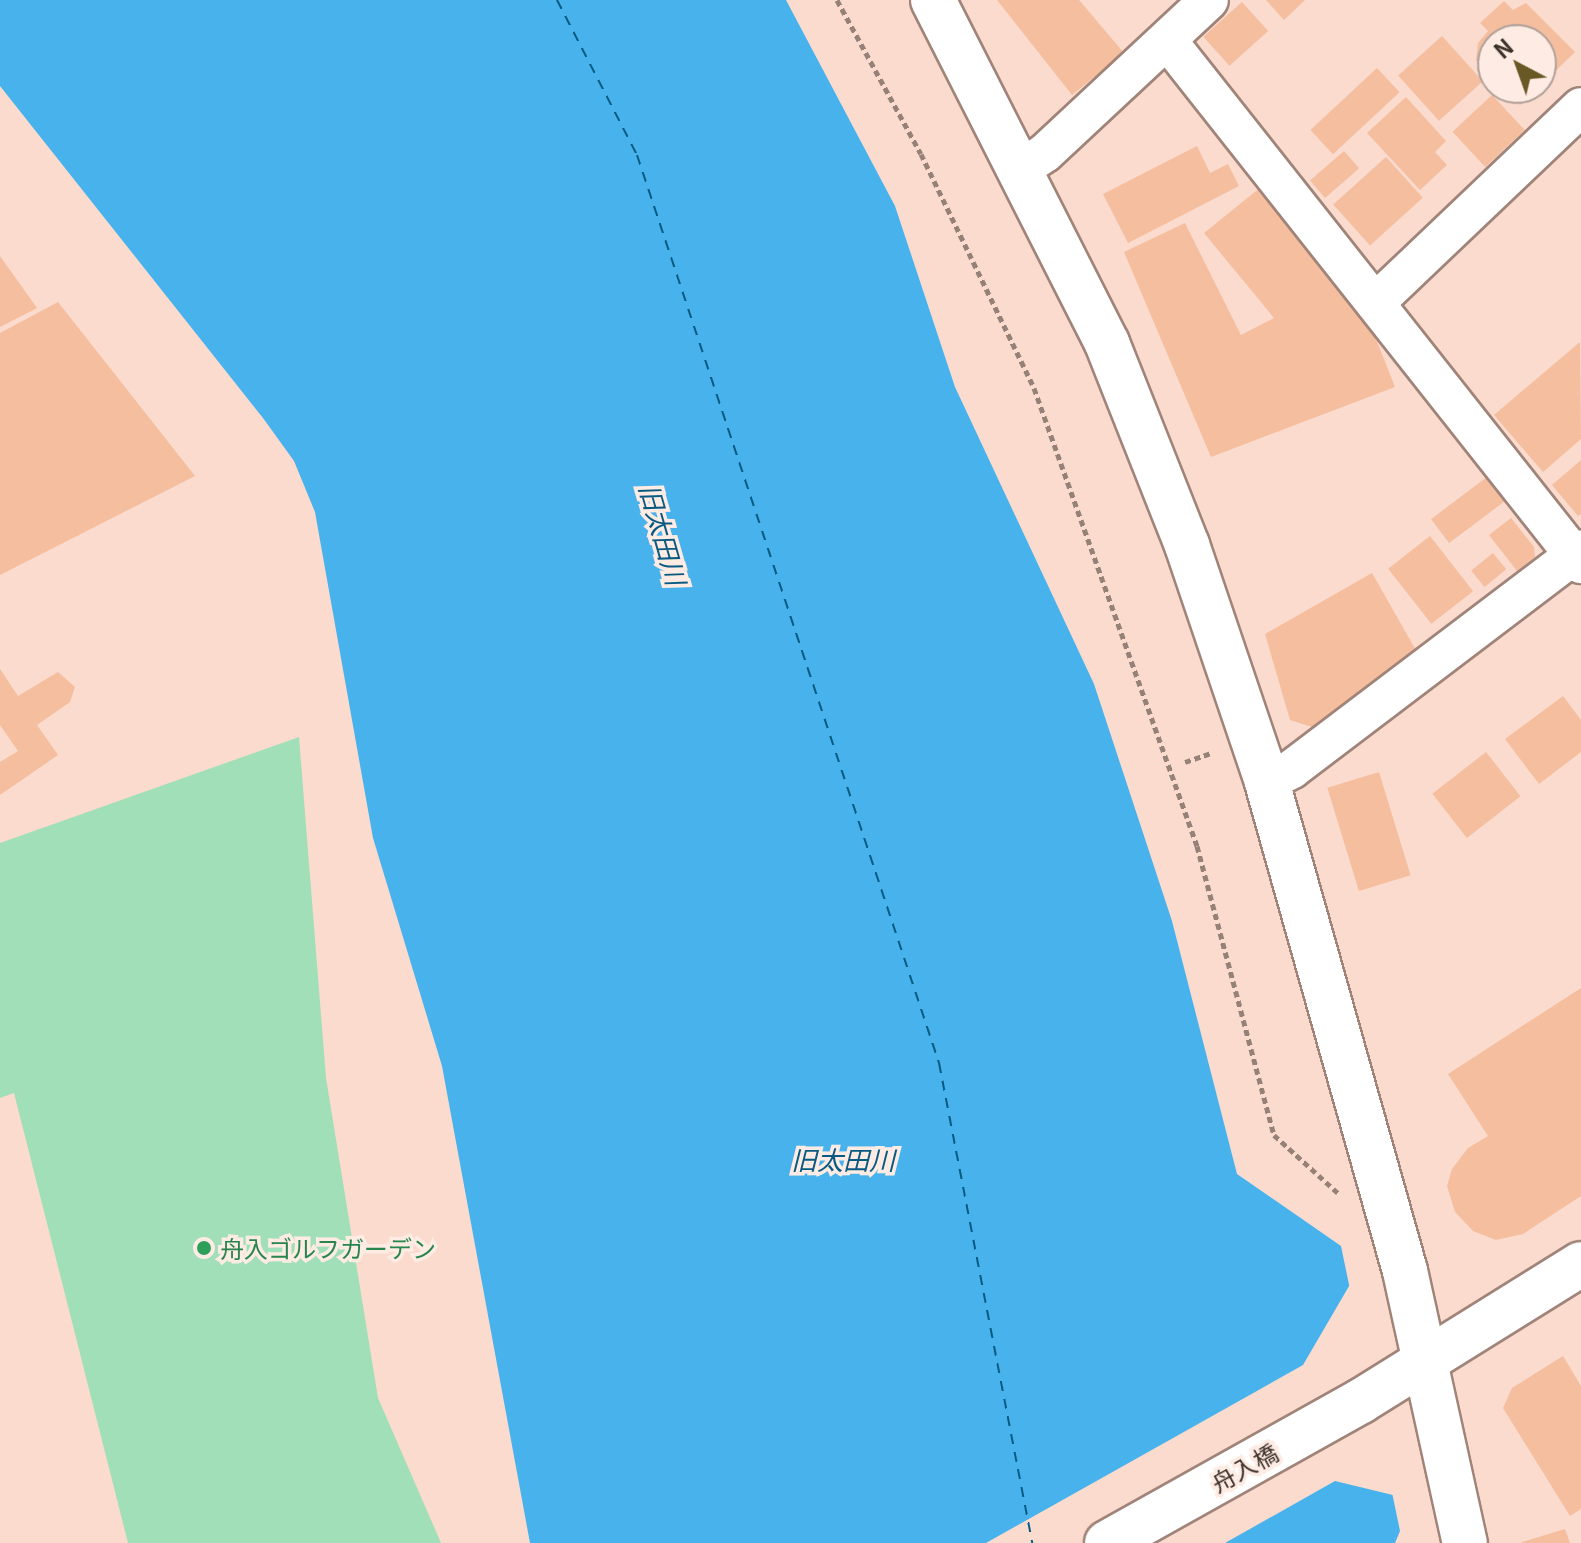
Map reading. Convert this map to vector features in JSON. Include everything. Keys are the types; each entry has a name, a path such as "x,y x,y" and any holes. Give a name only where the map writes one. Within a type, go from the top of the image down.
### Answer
{"street":[{"path":"933,0 1022,168 1118,372 1187,545 1267,782 1405,1271 1465,1543"},
{"path":"1022,168 1045,153 1209,0"},
{"path":"1167,40 1578,557 1292,769 1267,782"},
{"path":"1375,303 1581,107"},
{"name":"舟入橋","path":"1107,1543 1379,1389 1581,1264"}],"path":[{"path":"837,0 921,154 1034,388 1197,846 1274,1135 1345,1198"},
{"path":"1185,762 1211,753"}],"green space":[{"name":"舟入ゴルフガーデン","path":"299,737 326,1078 378,1398 441,1543 128,1543 14,1093 0,1098 0,843"}],"water":[{"name":"旧太田川","path":"0,0 786,0 895,206 955,387 1094,684 1172,921 1237,1174 1341,1246 1400,1531 1395,1543 530,1543 442,1066 373,838 315,512 294,461 263,418 0,86"}],"pier":[{"path":"1352,1281 1397,1496 1335,1481 1225,1543 986,1543 1303,1365"}],"building":[{"path":"997,0 1079,0 1124,53 1072,95"},
{"path":"1266,0 1305,0 1284,20"},
{"path":"1504,1 1513,10 1526,3 1547,24 1481,24"},
{"path":"1242,2 1268,31 1229,66 1203,37"},
{"path":"1557,34 1575,52 1557,69"},
{"path":"1442,36 1477,75 1477,87 1439,121 1398,75"},
{"path":"1377,68 1400,92 1333,154 1310,130"},
{"path":"1406,97 1446,141 1435,152 1447,165 1420,190 1367,133"},
{"path":"1482,104 1500,104 1525,130 1485,167 1453,132"},
{"path":"1197,146 1210,173 1228,164 1239,186 1128,243 1103,194"},
{"path":"1344,151 1359,168 1325,198 1310,181"},
{"path":"1386,157 1423,198 1370,245 1333,205"},
{"path":"1261,187 1372,329 1395,387 1211,457 1124,252 1185,223 1241,335 1274,318 1204,233"},
{"path":"0,256 37,308 0,327"},
{"path":"58,302 195,476 0,575 0,333"},
{"path":"1580,342 1581,439 1543,472 1494,415"},
{"path":"1581,460 1581,514 1578,516 1552,485"},
{"path":"1487,477 1505,501 1449,543 1431,519"},
{"path":"1511,518 1534,547 1535,557 1517,571 1489,535"},
{"path":"1430,536 1473,591 1431,624 1388,569"},
{"path":"1493,553 1506,569 1484,587 1471,571"},
{"path":"1372,573 1417,652 1312,727 1290,720 1265,634"},
{"path":"0,669 18,696 58,672 75,687 70,702 37,725 58,755 0,795 0,762 18,751 0,725"},
{"path":"1563,696 1581,720 1581,752 1539,784 1505,739"},
{"path":"1486,752 1520,796 1467,838 1432,794"},
{"path":"1379,772 1411,875 1359,891 1327,788"},
{"path":"1581,988 1581,1196 1523,1234 1496,1240 1473,1231 1455,1212 1447,1186 1452,1169 1468,1148 1488,1136 1448,1074"},
{"path":"1563,1356 1581,1386 1581,1509 1570,1516 1503,1408 1512,1388"},
{"path":"1565,1529 1570,1543 1522,1543 1522,1542"}],"ferry route":[{"path":"557,0 637,155 939,1063 1032,1543"}],"place":[{"name":"舟入ゴルフガーデン","path":"204,1248"}]}
